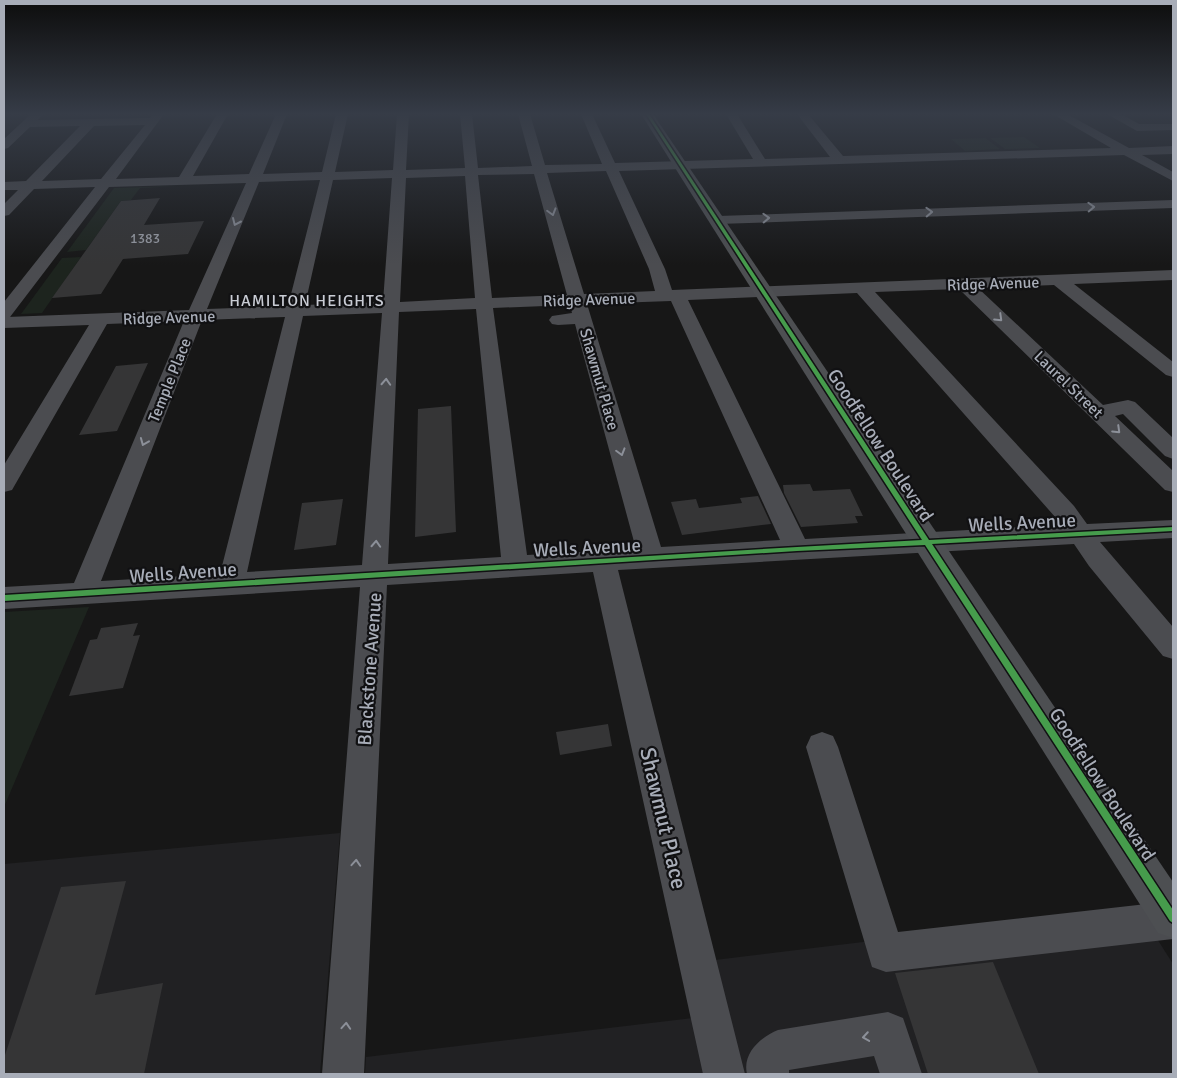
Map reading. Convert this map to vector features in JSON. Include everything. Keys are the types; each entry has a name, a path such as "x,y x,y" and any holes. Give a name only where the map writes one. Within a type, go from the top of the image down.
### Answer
{"main road":[{"name":"Goodfellow Boulevard","path":"681,165 718,220 762,292 1173,919"}],"street":[{"path":"4,212 50,164"},
{"path":"4,312 120,164"},
{"path":"184,180 193,164"},
{"name":"Temple Place","path":"83,593 195,316 262,164"},
{"path":"231,583 331,164"},
{"name":"Blackstone Avenue","path":"343,1074 400,164"},
{"path":"470,164 484,303 515,566"},
{"name":"Shawmut Place","path":"539,164 651,558"},
{"path":"4,186 699,164"},
{"path":"1150,164 1173,177"},
{"path":"609,167 657,270 797,549"},
{"path":"718,220 1173,204"},
{"name":"Ridge Avenue","path":"4,323 1173,275"},
{"path":"1155,276 1173,288"},
{"path":"1058,280 1173,371"},
{"name":"Laurel Street","path":"964,284 1173,484"},
{"path":"862,288 1064,512 1098,559 1173,647"},
{"path":"558,320 582,318"},
{"path":"4,484 101,319"},
{"path":"1098,412 1128,407 1173,451"},
{"name":"Wells Avenue","path":"4,598 797,549 1173,529"},
{"name":"Shawmut Place","path":"604,561 724,1074"},
{"path":"822,747 886,953 1173,919"},
{"path":"768,1074 766,1066 778,1051 888,1033 901,1074"}],"shaded area":[{"path":"179,186 140,188 131,200 121,201 86,250 67,252 114,188"},
{"path":"81,257 42,313 21,314 62,258"},
{"path":"89,607 4,807 4,612"},
{"path":"340,833 320,1074 4,1074 4,864"},
{"path":"1154,934 1173,964 1173,1074 742,1074 715,960 871,941"},
{"path":"693,1018 706,1074 365,1074 366,1057"}],"building":[{"path":"160,198 144,225 204,221 188,254 123,259 101,294 52,298 121,201"},
{"path":"148,363 117,431 79,435 116,366"},
{"path":"451,406 456,532 415,537 418,409"},
{"path":"810,484 813,491 850,489 863,516 855,516 858,523 801,527 784,493 783,485"},
{"path":"758,496 771,524 682,535 671,502 696,499 699,508 742,503 740,498"},
{"path":"343,499 336,545 294,550 302,503"},
{"path":"138,623 133,636 140,635 123,688 69,696 90,640 97,639 101,628"},
{"path":"608,724 612,746 560,755 556,732"},
{"path":"126,881 95,995 163,983 144,1074 4,1074 4,1058 61,887"},
{"path":"993,962 1039,1074 928,1074 895,973"}],"cycle path":[{"path":"680,164 1173,918"},
{"path":"4,598 797,549 1173,529"}],"district":[{"name":"HAMILTON HEIGHTS","path":"307,300"}]}
